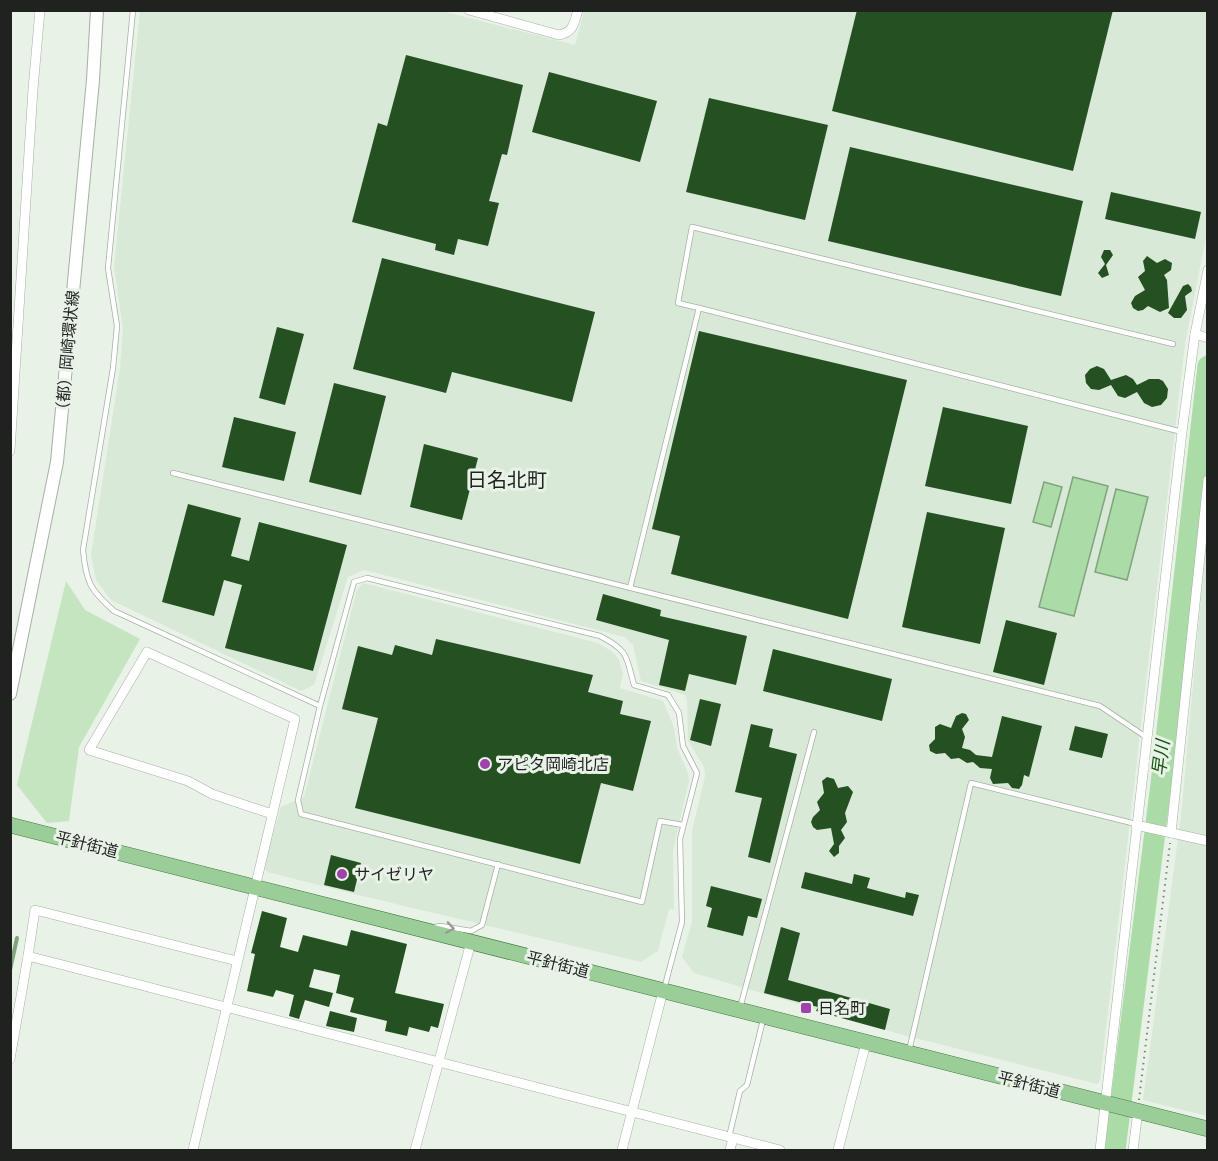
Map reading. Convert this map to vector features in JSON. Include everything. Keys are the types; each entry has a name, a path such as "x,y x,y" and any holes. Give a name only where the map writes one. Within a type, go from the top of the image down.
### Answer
{"main road":[{"name":"平針街道","path":"10,825 1137,1111"},
{"path":"1137,1111 1208,1129"}],"street":[{"path":"10,451 40,10"},
{"name":"（都）岡崎環状線","path":"10,694 57,462 93,80 97,10"},
{"path":"469,10 559,34 568,33 573,27 578,10"},
{"path":"1100,1150 1182,432 1195,334 1208,270"},
{"path":"1195,334 1208,338"},
{"path":"1171,832 1208,480"},
{"path":"193,1150 295,719 147,652 89,750 188,781 212,794 272,814"},
{"path":"1136,825 1208,841"},
{"path":"10,1059 36,910 237,961"},
{"path":"415,1150 471,942"},
{"path":"28,956 780,1150"},
{"path":"622,1150 663,991"},
{"path":"838,1150 866,1043"},
{"path":"1133,1150 1137,1111"},
{"path":"730,1150 731,1138"}],"lane":[{"path":"133,10 108,268 117,326 113,368 84,550 86,573 95,594 114,611 320,706"},
{"path":"1173,344 692,226 678,303 1182,432"},
{"path":"630,588 699,308"},
{"path":"173,472 1100,706 1146,737"},
{"path":"663,991 682,922 680,839 697,773 683,746 679,712 668,695 633,686 626,656 618,646 600,636 367,578 354,582 320,706 298,800 301,814 642,902 660,820 683,825"},
{"path":"739,1011 814,732"},
{"path":"908,1054 971,783 1136,825"},
{"path":"416,928 441,926 471,931 482,925 498,864"},
{"path":"731,1138 740,1091 747,1085 764,1017"}],"path":[{"path":"1137,1111 1171,832"}],"shaded area":[{"path":"140,11 442,11 575,45 584,11 1207,11 1207,232 1185,344 1100,1081 1097,1084 903,1035 694,973 682,957 692,921 692,831 705,776 704,767 688,741 685,695 641,681 633,645 624,637 364,570 348,577 314,685 301,691 111,600 96,580 91,555 120,368 123,329 114,266"},
{"path":"1073,477 1108,486 1074,616 1039,607"},
{"path":"1044,482 1062,487 1051,527 1033,522"},
{"path":"1116,489 1148,497 1127,580 1095,572"},
{"path":"1207,531 1207,1116 1143,1100 1181,816"},
{"path":"66,581 85,610 140,639 79,747 69,821 47,823 17,785"},
{"path":"363,583 598,643 614,653 619,660 623,674 620,688 663,701 674,727 677,748 689,781 673,851 674,909 669,909 658,951 641,962 267,872 264,866 281,807 304,797 357,589"}],"building":[{"path":"857,10 1113,10 1073,171 832,111"},
{"path":"406,55 523,85 507,155 502,154 489,201 499,203 488,246 458,239 454,255 435,250 436,244 352,222 378,123 387,126"},
{"path":"549,72 657,101 640,162 532,132"},
{"path":"709,98 828,125 805,220 686,192"},
{"path":"850,147 1083,201 1061,296 828,241"},
{"path":"1111,192 1201,212 1195,239 1105,219"},
{"path":"1104,250 1110,250 1113,255 1106,265 1109,275 1102,278 1098,273 1105,264 1101,257"},
{"path":"1147,256 1157,263 1165,259 1172,263 1171,270 1164,275 1167,280 1169,308 1160,312 1148,306 1138,311 1131,303 1135,296 1145,290 1138,277 1145,271 1143,261"},
{"path":"382,258 595,312 572,402 452,372 446,393 353,369"},
{"path":"1188,284 1192,291 1185,296 1187,310 1181,318 1174,318 1168,313 1183,286"},
{"path":"277,327 304,334 285,405 259,398"},
{"path":"699,331 907,380 848,619 671,574 680,536 652,529"},
{"path":"1097,366 1104,369 1111,380 1126,375 1137,385 1149,379 1159,379 1168,389 1167,398 1161,405 1152,407 1144,403 1137,392 1125,398 1118,396 1111,385 1099,390 1091,389 1086,383 1085,375"},
{"path":"334,383 386,396 361,495 309,482"},
{"path":"943,407 1028,426 1011,504 925,486"},
{"path":"234,417 296,432 284,481 222,467"},
{"path":"424,444 478,458 462,520 410,507"},
{"path":"188,504 241,518 231,556 249,561 259,522 347,545 313,671 225,648 242,585 224,580 214,616 162,602"},
{"path":"927,512 1005,528 980,644 902,627"},
{"path":"603,594 661,610 660,616 747,636 736,685 689,674 685,691 659,685 669,640 596,620"},
{"path":"1006,620 1057,633 1044,685 993,672"},
{"path":"436,639 593,675 588,692 623,701 620,714 651,721 633,791 601,783 580,864 355,808 378,718 342,709 358,646 392,655 395,645 432,655"},
{"path":"773,649 892,679 882,721 763,691"},
{"path":"700,699 721,704 711,746 690,740"},
{"path":"966,714 969,720 962,729 965,737 962,748 976,755 992,757 1002,716 1042,726 1029,777 1024,775 1019,789 1012,788 1008,783 993,784 990,778 992,769 980,768 973,762 967,763 959,758 951,759 945,753 936,754 930,751 929,745 935,739 935,727 940,724 951,728 956,716"},
{"path":"751,724 773,729 769,747 797,754 770,863 748,857 762,798 735,792"},
{"path":"1075,726 1108,734 1102,758 1069,750"},
{"path":"827,777 834,779 838,788 848,786 853,792 845,813 847,822 841,830 845,838 839,846 839,853 834,857 829,851 834,844 831,828 817,830 811,822 820,810 817,802 824,793 822,781"},
{"path":"331,855 361,863 354,892 324,885"},
{"path":"805,872 852,884 854,874 870,878 867,888 905,898 906,892 919,895 913,916 801,888"},
{"path":"711,886 762,899 757,918 748,916 743,936 707,927 712,908 706,906"},
{"path":"262,911 287,918 280,947 298,952 303,935 347,946 351,930 407,944 395,993 444,1004 438,1028 431,1026 429,1032 409,1027 407,1036 385,1031 387,1021 350,1012 354,998 336,993 340,975 314,969 309,987 333,993 329,1007 305,1000 299,1019 289,1016 294,995 276,990 273,997 247,991 255,954 251,953"},
{"path":"781,927 800,933 788,980 890,1009 885,1030 816,1011 818,1007 764,993"},
{"path":"330,1011 357,1018 354,1032 326,1026"}],"waterway":[{"name":"早川","path":"1115,1150 1161,784 1208,366"},
{"path":"10,970 17,938"}],"place":[{"name":"アピタ岡崎北店","path":"485,764"},
{"name":"サイゼリヤ","path":"342,874"},
{"name":"日名町","path":"806,1008"}],"district":[{"name":"日名北町","path":"507,480"}]}
